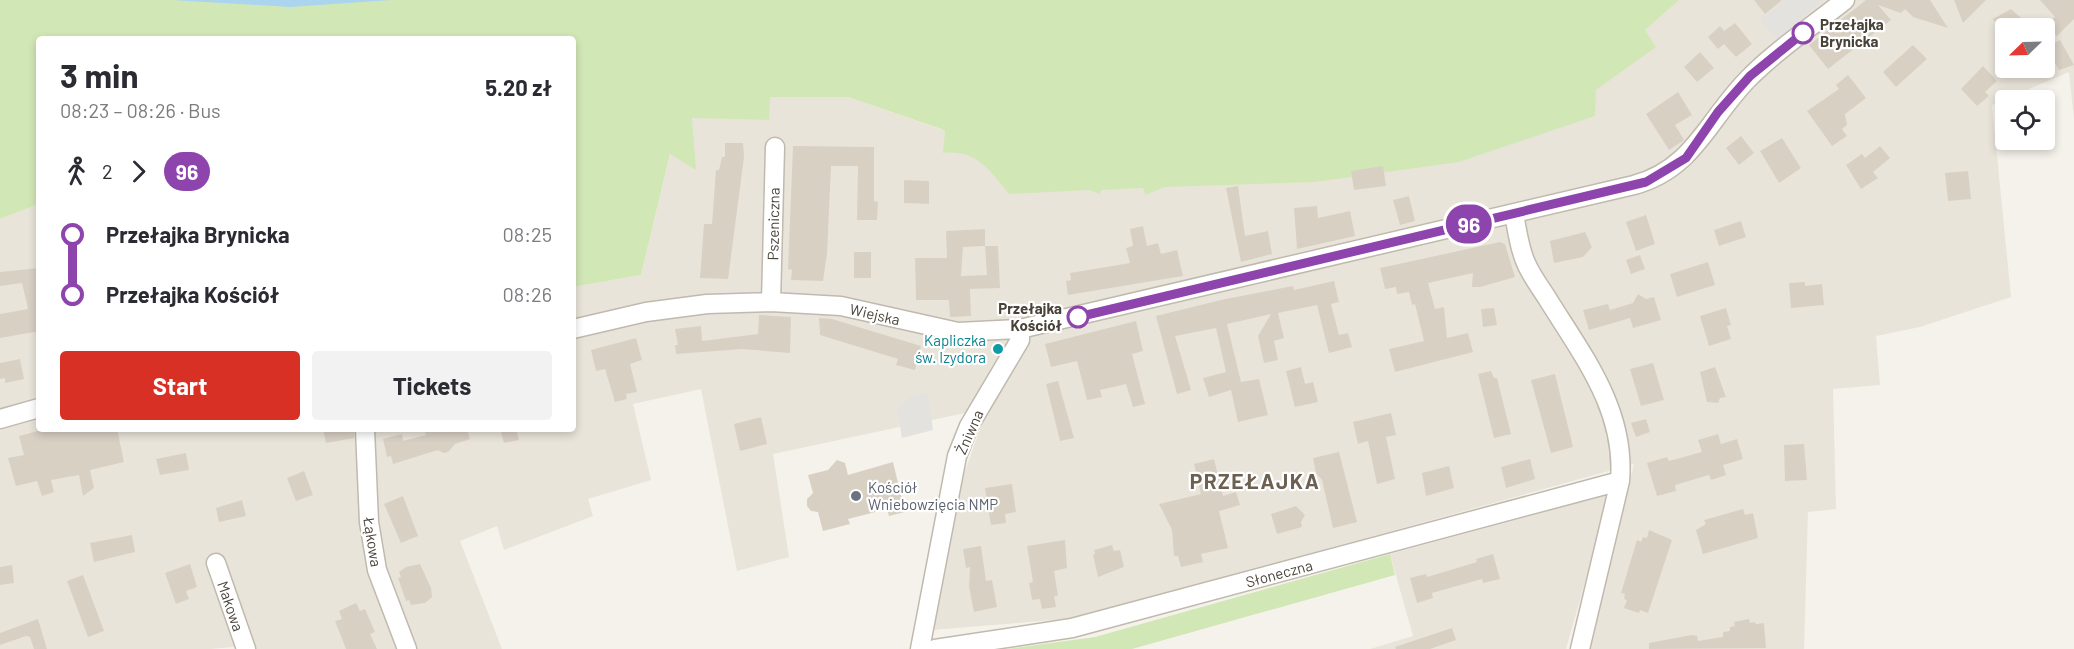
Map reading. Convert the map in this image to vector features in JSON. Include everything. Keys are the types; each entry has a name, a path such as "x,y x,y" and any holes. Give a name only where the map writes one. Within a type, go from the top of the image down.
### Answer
{"street":[{"name":"Wiejska","path":"576,328 646,312 707,304 771,302 841,306 958,332 1020,329 1646,182 1686,158 1718,112 1750,76 1845,0"},
{"name":"Pszeniczna","path":"771,302 775,147"},
{"path":"1514,214 1525,262 1583,353 1606,397 1614,417 1622,460 1620,481 1580,649"},
{"name":"Żniwna","path":"920,649 957,456 969,426 1020,340 1020,329"},
{"path":"0,419 36,409"},
{"name":"Łąkowa","path":"365,432 369,522 376,570 407,649"},
{"name":"Słoneczna","path":"935,649 1072,628 1620,481"},
{"name":"Makowa","path":"216,563 246,649"}],"shaded area":[{"path":"1637,0 2074,0 2074,119 2069,72 2055,78 2027,90 1995,90 1995,104 1992,105 1995,150 2011,297 1920,327 1876,336 1880,385 1833,389 1836,509 1808,512 1804,649 1587,649 1634,464 1078,618 932,630 959,488 981,426 965,413 773,454 789,557 737,571 701,389 633,404 651,480 588,499 593,516 504,550 497,526 460,541 502,649 246,649 244,646 210,649 0,649 0,219 36,205 36,432 576,432 576,286 641,275 681,109 770,97 848,97 960,136 1596,38"},
{"path":"1784,0 1823,0 1777,39 1760,20"},
{"path":"928,393 933,430 902,438 897,408 912,396"},
{"path":"1610,494 1566,649 1370,649 1413,636 1390,554"}],"green space":[{"path":"0,0 1679,0 1645,30 1656,47 1596,90 1595,116 1459,162 1315,182 1165,187 1145,195 1143,188 1101,190 1100,194 1089,190 1009,194 989,170 974,158 965,154 943,153 945,131 941,129 848,97 770,97 769,120 692,118 696,170 670,154 641,275 576,286 576,36 36,36 36,205 0,219"},
{"path":"1390,554 1395,575 1132,649 1007,649 1095,637"}],"water":[{"path":"172,0 391,0 290,7"}],"building":[{"path":"1754,0 1782,0 1765,14"},
{"path":"1866,0 1930,0 1948,28 1913,17 1905,9 1901,13 1878,5 1891,20 1828,69 1809,45"},
{"path":"1954,0 1986,0 1963,23"},
{"path":"2040,0 2074,0 2074,19 2057,36 2055,17"},
{"path":"2011,9 2021,18 1995,18 1995,22 1993,19"},
{"path":"1735,23 1752,44 1736,57 1724,44 1718,49 1708,37 1720,26 1724,31"},
{"path":"2060,40 2074,65 2059,70 2055,63 2055,42"},
{"path":"1913,45 1927,59 1896,87 1883,72"},
{"path":"1700,52 1714,68 1697,82 1684,67"},
{"path":"1983,66 1997,81 1985,92 1989,96 1977,106 1961,89"},
{"path":"1848,75 1866,98 1845,114 1847,125 1842,129 1847,136 1832,146 1807,111 1839,89 1836,85"},
{"path":"1678,92 1692,115 1675,125 1684,140 1669,150 1646,114"},
{"path":"1741,136 1754,153 1739,165 1726,148"},
{"path":"1782,138 1801,168 1779,183 1760,151"},
{"path":"725,143 743,143 744,157 728,279 700,278 704,224 712,224 716,170 719,170 722,157 725,157"},
{"path":"793,146 874,147 874,201 878,202 877,220 857,220 858,166 831,166 827,254 823,281 791,280 792,270 788,269"},
{"path":"1880,146 1890,158 1873,172 1878,178 1861,189 1846,165 1862,154 1865,158"},
{"path":"1383,166 1386,186 1354,190 1351,171"},
{"path":"1968,171 1971,199 1948,201 1945,173"},
{"path":"904,180 929,181 929,204 904,203"},
{"path":"1238,186 1245,236 1268,231 1272,254 1241,262 1226,188"},
{"path":"1409,196 1415,221 1400,225 1393,200"},
{"path":"1317,206 1318,218 1350,211 1355,236 1297,249 1294,208"},
{"path":"1646,215 1655,244 1636,251 1626,222"},
{"path":"1741,221 1746,237 1719,246 1714,230"},
{"path":"1143,226 1147,246 1158,243 1161,254 1177,250 1183,276 1068,295 1066,281 1071,280 1070,273 1130,263 1126,248 1133,246 1130,229"},
{"path":"985,229 985,246 998,246 1000,288 970,289 971,316 950,317 949,300 916,300 915,258 947,258 946,231","holes":["985,246 987,275 961,276 963,247"]},
{"path":"1585,232 1592,247 1583,257 1554,263 1550,241"},
{"path":"1500,242 1505,244 1515,277 1480,287 1472,287 1473,273 1428,283 1435,309 1444,307 1447,338 1468,333 1473,352 1395,372 1389,349 1424,341 1415,304 1412,305 1409,292 1397,294 1396,287 1385,289 1380,268"},
{"path":"854,252 871,252 871,278 854,278"},
{"path":"1640,255 1645,269 1631,274 1626,260"},
{"path":"1708,262 1715,285 1677,297 1670,274"},
{"path":"36,268 36,333 0,338 0,314 28,309 22,283 0,286 0,272"},
{"path":"1334,281 1339,302 1331,304 1339,335 1348,333 1352,347 1329,353 1317,305 1278,313 1284,338 1274,341 1278,360 1264,363 1258,336 1271,314 1227,324 1241,382 1259,379 1268,415 1238,422 1231,390 1209,397 1203,378 1226,372 1216,328 1175,336 1191,390 1177,394 1156,316 1221,300 1293,286 1294,290"},
{"path":"1805,282 1805,286 1822,284 1824,305 1791,308 1789,283"},
{"path":"1638,294 1646,299 1654,297 1661,320 1633,328 1630,318 1589,330 1583,310 1608,304 1610,310 1633,303"},
{"path":"1494,308 1497,325 1483,327 1481,309"},
{"path":"1726,308 1731,325 1727,326 1731,339 1709,346 1700,316"},
{"path":"759,315 791,317 790,353 742,349 676,354 675,345 678,345 675,329 701,326 702,341 758,334"},
{"path":"819,318 832,319 921,346 915,370 896,365 898,359 820,335"},
{"path":"1136,321 1143,351 1132,354 1145,404 1133,407 1126,384 1100,390 1102,397 1087,400 1077,361 1051,367 1045,344"},
{"path":"636,338 642,360 630,364 637,392 626,394 627,399 615,402 605,369 596,371 591,350"},
{"path":"20,359 24,379 5,383 5,378 0,379 0,363"},
{"path":"1653,363 1664,400 1641,406 1630,369"},
{"path":"1301,367 1305,384 1313,382 1318,402 1295,407 1286,371"},
{"path":"1715,367 1726,397 1720,398 1718,403 1707,402 1700,372"},
{"path":"1491,371 1494,378 1497,378 1511,434 1494,438 1478,374"},
{"path":"1555,374 1573,447 1551,453 1531,380"},
{"path":"1058,381 1074,438 1060,441 1046,384"},
{"path":"1391,413 1396,435 1386,437 1395,479 1377,484 1368,441 1358,444 1353,422"},
{"path":"761,417 767,444 740,451 734,424"},
{"path":"1646,419 1650,432 1636,437 1631,423"},
{"path":"36,431 118,432 124,462 90,470 94,488 83,496 79,475 51,480 54,492 42,496 37,481 16,486 8,458 24,455 19,436"},
{"path":"324,432 354,432 354,438 326,443"},
{"path":"425,432 468,432 470,439 455,444 448,452 443,453 438,450 393,464 391,456 387,457 383,439 402,434 403,441 426,435"},
{"path":"501,432 517,432 519,440 504,443"},
{"path":"1718,434 1721,444 1737,439 1743,459 1723,465 1726,475 1711,480 1709,475 1675,485 1676,491 1657,496 1647,463 1667,457 1669,461 1702,452 1698,440"},
{"path":"1804,444 1807,480 1785,481 1784,445"},
{"path":"1339,452 1357,522 1333,528 1322,480 1316,473 1313,458"},
{"path":"186,453 189,470 160,475 156,459"},
{"path":"1214,459 1223,496 1236,492 1240,505 1219,511 1228,548 1201,554 1203,562 1181,567 1178,556 1174,556 1172,530 1159,504 1201,494 1194,464"},
{"path":"1530,459 1535,479 1506,488 1501,467"},
{"name":"Kościół Wniebowzięcia NMP","path":"837,460 845,463 848,475 893,462 905,512 889,516 887,509 848,519 850,524 823,531 818,512 811,511 807,506 807,499 813,493 808,475 828,470"},
{"path":"1449,466 1454,488 1426,496 1422,473"},
{"path":"304,471 313,495 296,501 287,478"},
{"path":"1012,484 1016,512 1005,514 1006,523 991,525 985,488"},
{"path":"403,496 418,536 401,543 384,504"},
{"path":"242,500 246,516 219,522 216,508"},
{"path":"1296,506 1305,515 1301,522 1302,527 1277,534 1271,514"},
{"path":"1743,509 1745,515 1753,513 1758,538 1703,554 1696,530 1706,524 1704,520"},
{"path":"1649,530 1672,540 1648,613 1640,610 1639,613 1624,608 1627,600 1624,599 1625,594 1621,593 1637,540 1641,542 1643,537 1647,538"},
{"path":"132,535 135,552 94,562 90,543"},
{"path":"1065,540 1067,568 1054,571 1058,596 1054,596 1056,607 1042,609 1040,599 1032,600 1029,583 1033,582 1027,546"},
{"path":"1112,545 1114,551 1120,550 1124,567 1098,577 1094,550"},
{"path":"981,546 986,581 992,580 997,607 974,612 969,587 970,567 966,568 963,549"},
{"path":"1493,554 1500,579 1483,583 1482,579 1432,593 1433,598 1417,603 1410,578 1426,574 1427,577 1477,562 1476,559"},
{"path":"190,564 197,587 186,591 189,599 176,604 165,573"},
{"path":"420,564 431,588 432,597 425,603 411,605 409,600 406,601 398,578 401,577 399,572 406,567"},
{"path":"12,565 14,583 0,585 0,567"},
{"path":"83,575 104,631 88,637 67,581"},
{"path":"356,603 360,611 365,609 375,632 370,634 377,649 346,649 335,621 342,619 339,611"},
{"path":"38,619 47,649 34,649 30,637 26,636 0,645 0,633"},
{"path":"1749,619 1750,623 1764,623 1766,648 1649,649 1649,643 1692,635 1697,636 1698,641 1723,637 1723,632 1730,631 1730,627 1735,626 1734,622"},
{"path":"1452,628 1456,640 1430,649 1396,649 1395,647"}],"bus line":[{"name":"96","path":"1078,317 1646,182 1686,158 1718,112 1750,76 1803,33"}],"place":[{"name":"Przełajka Brynicka","path":"1803,33"},
{"name":"Przełajka Kościół","path":"1078,317"},
{"name":"Kapliczka św. Izydora","path":"998,349"},
{"name":"Kościół Wniebowzięcia NMP","path":"856,496"}],"district":[{"name":"PRZEŁAJKA","path":"1255,480"}]}
